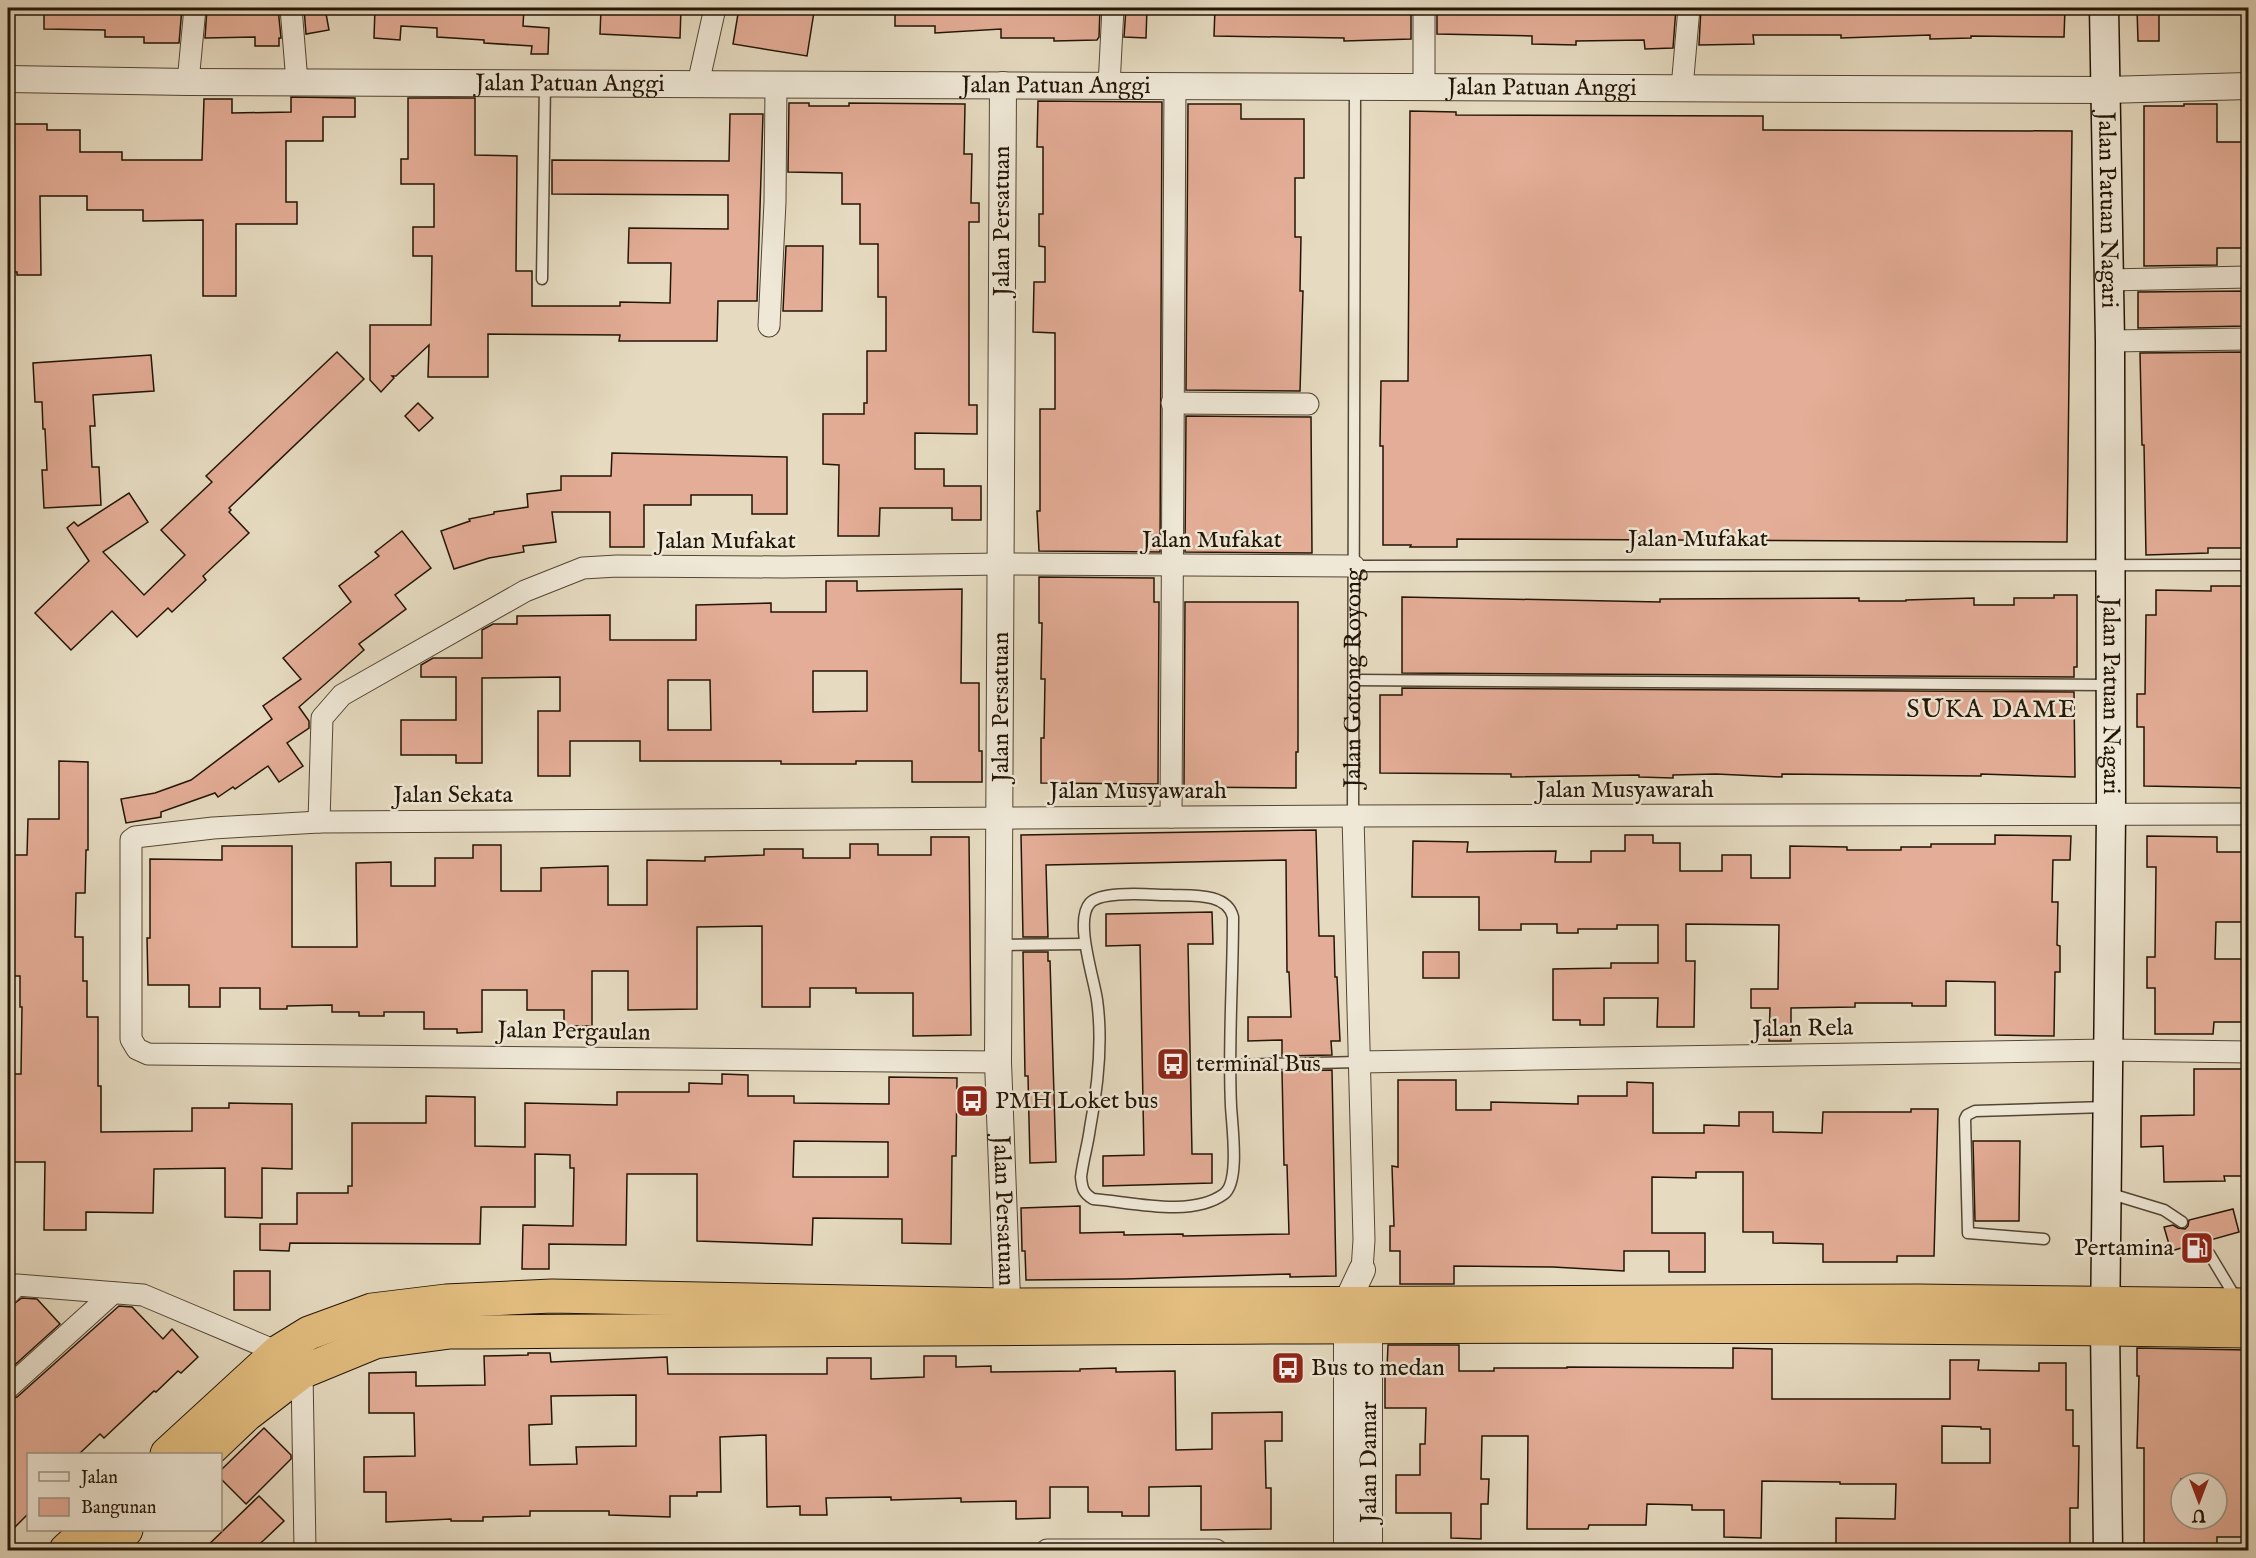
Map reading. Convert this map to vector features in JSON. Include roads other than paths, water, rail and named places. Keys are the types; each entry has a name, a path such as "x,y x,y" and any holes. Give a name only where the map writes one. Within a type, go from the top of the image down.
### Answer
{"highway":[{"path":"170,1453 290,1362 375,1342 450,1332 1007,1317 2246,1314"},
{"path":"207,1453 246,1415 290,1362"},
{"path":"66,1551 87,1531"},
{"path":"104,1551 125,1531"}],"main road":[{"name":"Jalan Patuan Nagari","path":"2104,8 2110,341 2111,815 2105,1316 2108,1551"}],"street":[{"path":"188,82 195,8"},
{"path":"291,8 297,82"},
{"path":"698,84 715,8"},
{"path":"1109,86 1113,8"},
{"path":"1424,8 1424,87"},
{"path":"1682,88 1689,8"},
{"name":"Jalan Patuan Anggi","path":"8,79 188,82 2106,90 2248,86"},
{"path":"769,326 775,202 776,85"},
{"name":"Jalan Persatuan","path":"1003,85 998,1062 1007,1317"},
{"path":"1171,817 1175,86"},
{"path":"2109,280 2248,278"},
{"path":"2110,341 2248,339"},
{"path":"1172,403 1308,404"},
{"name":"Jalan Mufakat","path":"319,822 322,718 342,695 525,591 583,568 1001,564 1354,566"},
{"name":"Jalan Musyawarah","path":"1001,818 2248,814"},
{"name":"Jalan Gotong Royong","path":"1353,816 1364,1240 1358,1315"},
{"name":"Jalan Sekata","path":"148,1054 137,1049 131,1039 131,840 135,837 213,828 319,822 1001,818"},
{"name":"Jalan Rela","path":"1359,1062 2108,1050 2248,1052"},
{"name":"Jalan Pergaulan","path":"148,1054 998,1062"},
{"path":"8,1294 17,1285 143,1295 290,1362 304,1551"},
{"path":"8,1389 113,1293"},
{"name":"Jalan Damar","path":"1347,1551 1358,1315"},
{"name":"Jalan Damar","path":"1358,1315 1369,1551"},
{"path":"1047,1551 1216,1551"}],"lane":[{"path":"542,279 544,83"},
{"name":"Jalan Gotong Royong","path":"1353,816 1355,87"},
{"name":"Jalan Mufakat","path":"1354,566 2110,563 2248,565"},
{"path":"1354,680 2110,685"},
{"path":"1102,896 1198,896 1225,902 1231,909 1233,917 1229,1065 1233,1147 1233,1179 1230,1188 1203,1204 1176,1207 1093,1199 1087,1196 1082,1189 1081,1177 1097,1086 1099,1034 1093,971 1084,944 1086,908 1091,901 1102,896"},
{"path":"999,945 1084,944"},
{"path":"1229,1065 1359,1062"},
{"path":"2044,1239 1968,1233 1965,1119 1967,1115 1975,1111 2109,1107"},
{"path":"2107,1192 2164,1210 2182,1222"},
{"path":"2199,1243 2210,1255 2246,1314"}],"place":[{"name":"terminal Bus","path":"1173,1064"},
{"name":"PMH Loket bus","path":"972,1101"},
{"name":"Pertamina","path":"2197,1248"},
{"name":"Bus to medan","path":"1288,1368"}],"district":[{"name":"SUKA DAME","path":"1992,709"}]}
